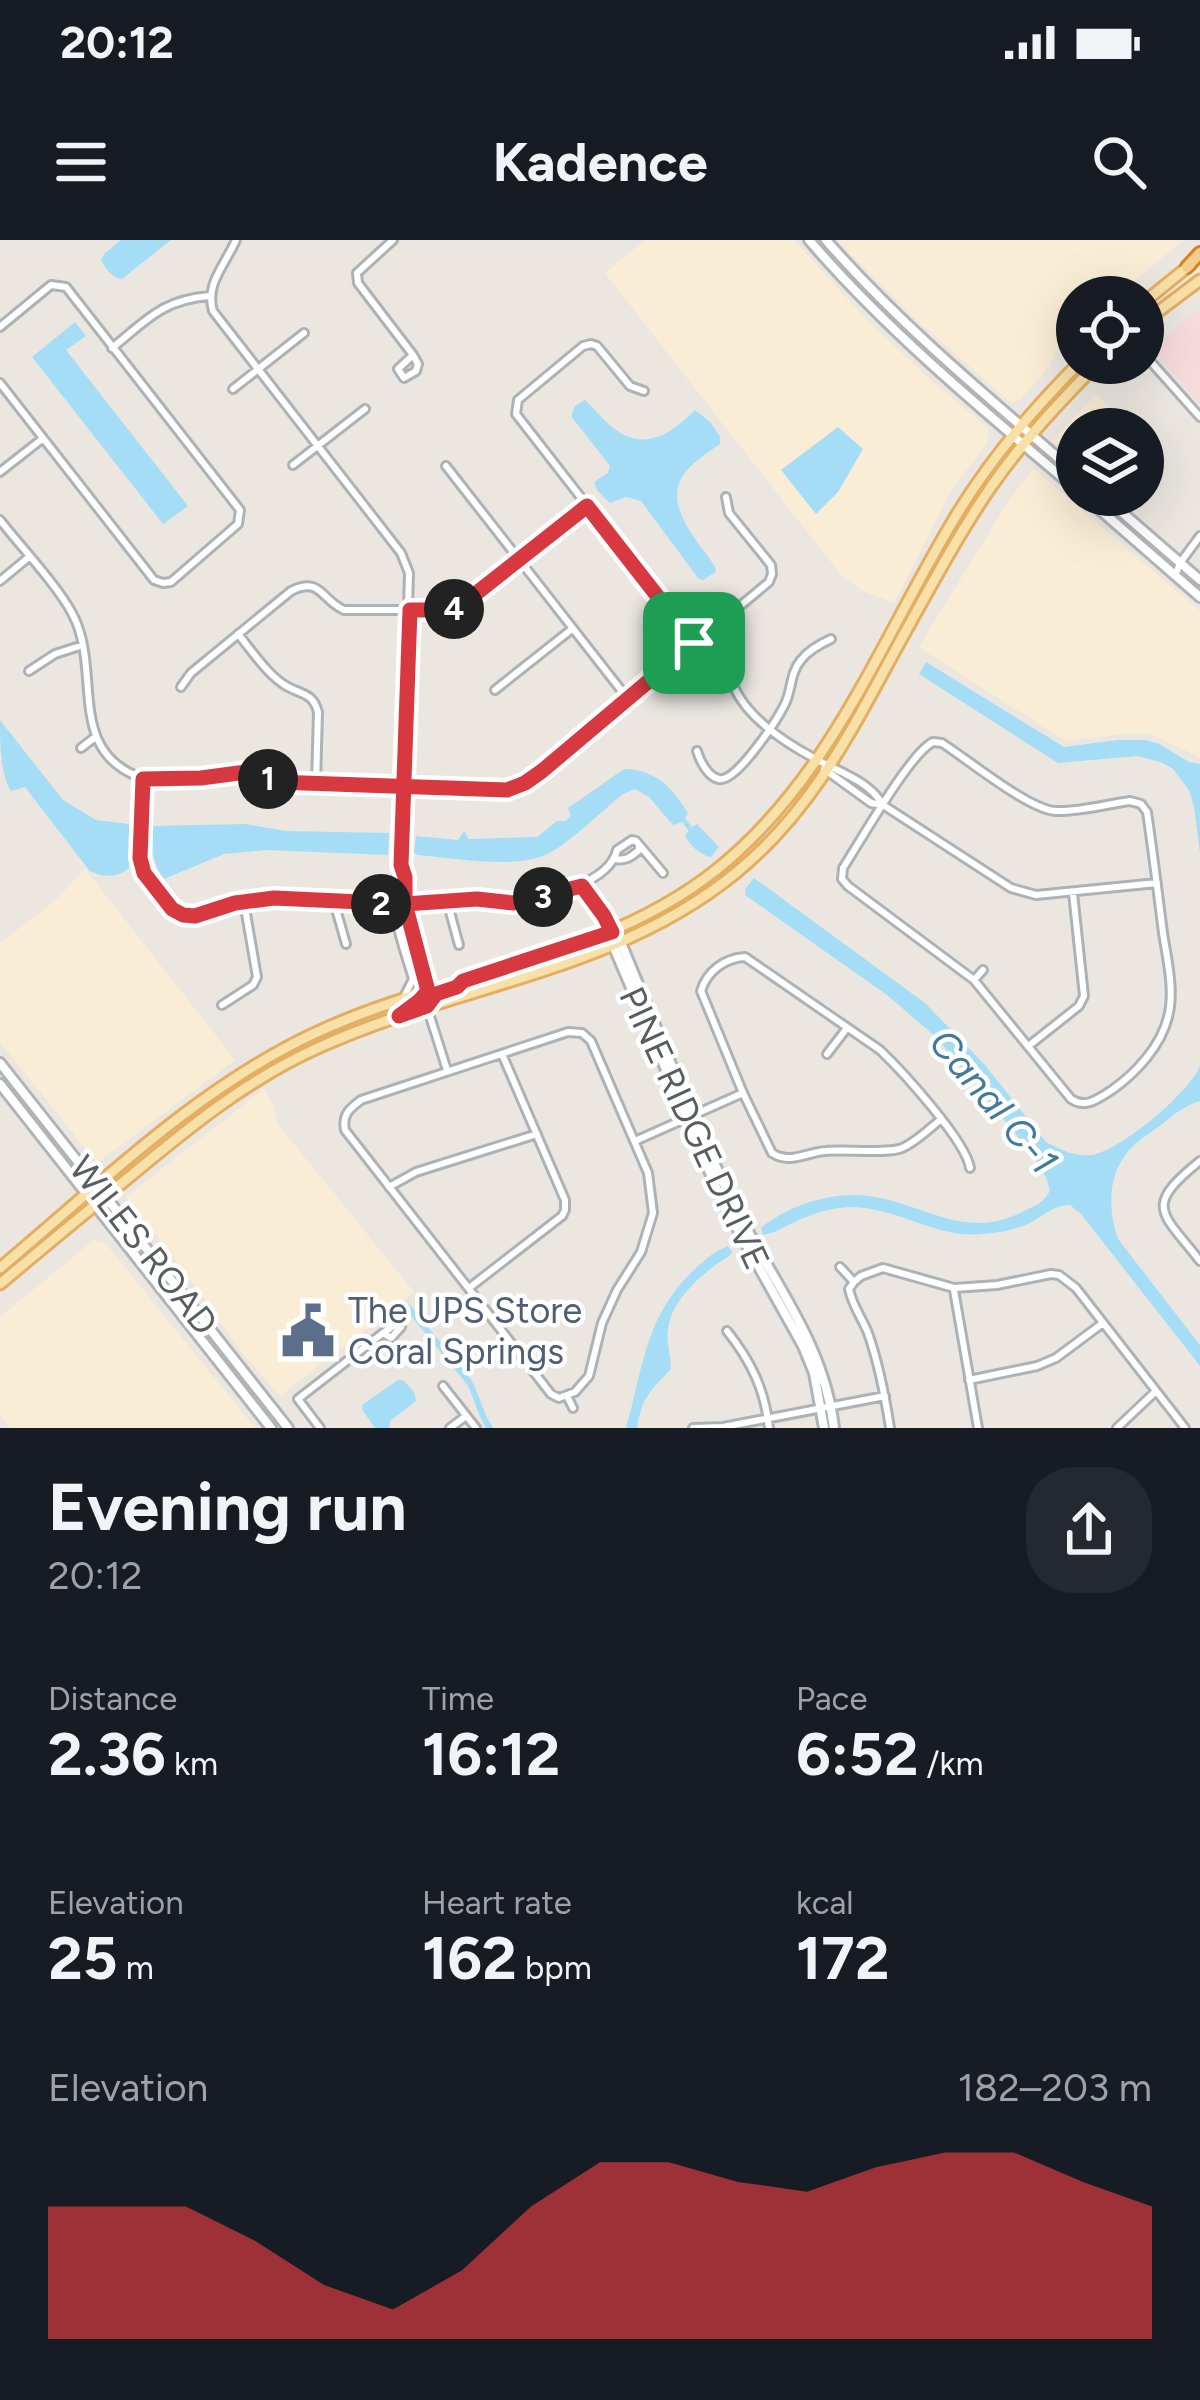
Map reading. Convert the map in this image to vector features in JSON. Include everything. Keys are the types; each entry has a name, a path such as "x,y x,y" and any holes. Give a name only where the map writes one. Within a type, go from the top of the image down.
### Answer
{"highway":[{"path":"1186,267 1200,255"}],"main road":[{"path":"1164,286 1186,267"},
{"path":"1164,307 1200,280"},
{"path":"0,1268 183,1115 240,1074 313,1034 402,999 612,932 683,894 738,852 779,811 818,761 954,518 1013,436 1060,384"},
{"path":"0,1284 248,1085 314,1049 399,1016 617,946 695,904 742,868 793,818 830,769 991,488 1078,384"},
{"path":"911,596 913,618"},
{"path":"427,1006 436,994 463,981"},
{"path":"399,1016 428,991"}],"street":[{"path":"236,240 212,281 208,296 213,311 401,553 409,573 401,865 405,904 428,991"},
{"path":"393,240 362,266 358,283 413,355"},
{"path":"809,240 886,322 1056,472"},
{"path":"826,240 895,312 1056,455"},
{"path":"0,327 51,285 66,287 240,510 238,524 170,582 154,580 0,383"},
{"path":"112,348 164,305 208,296"},
{"path":"233,389 304,333"},
{"path":"644,391 630,386 591,344 518,400 516,415 694,643"},
{"path":"1164,378 1200,417"},
{"path":"292,465 365,409"},
{"path":"0,472 42,439"},
{"path":"446,466 628,699"},
{"path":"0,520 76,620 94,738 117,766 143,779 246,772 275,782 507,790 542,771 769,582 771,565 729,513 726,497"},
{"path":"181,687 191,673 301,586 321,590 344,610 452,610 587,506"},
{"path":"1106,516 1200,597"},
{"path":"1126,516 1200,580"},
{"path":"1172,573 1200,536"},
{"path":"0,581 28,557"},
{"path":"495,690 572,629"},
{"path":"238,634 274,678 316,702 316,784"},
{"path":"697,751 715,778 723,780 741,766 786,703 802,658 831,639"},
{"path":"28,671 83,645"},
{"path":"734,687 740,700 770,728 872,803 884,805 1011,888 1036,895 1157,883"},
{"path":"81,748 94,738"},
{"path":"933,742 942,742 1047,809 1141,804 1147,812 1157,883 1170,982 1169,1015 1159,1039 1116,1087 1090,1103 1071,1099 974,980 842,879 843,868 884,805 922,747 933,742"},
{"path":"143,779 140,858 144,873 172,909 183,915 274,898 513,903 582,886 615,860 632,856 639,845"},
{"path":"615,860 617,850 632,840 663,873"},
{"path":"401,865 395,876 393,904 412,979 402,999"},
{"path":"582,886 612,932"},
{"path":"1030,1045 1079,1006 1084,996 1072,893"},
{"path":"447,901 459,944"},
{"path":"222,1005 253,985 257,977 244,902"},
{"path":"334,902 346,944"},
{"name":"PINE RIDGE DRIVE","path":"612,932 689,1117 811,1341 834,1428"},
{"path":"940,1120 896,1151 852,1149 818,1151 791,1160 778,1157 743,1093 701,991 703,984 733,958 745,958 847,1028 898,1066 969,1157 970,1168"},
{"path":"974,980 982,970"},
{"path":"427,1006 447,1070"},
{"path":"827,1054 847,1028"},
{"path":"568,1032 582,1033 592,1041 653,1193 653,1213 641,1252 602,1323 589,1376 575,1392 559,1398 551,1394 345,1130 343,1121 361,1100 502,1054 568,1032"},
{"path":"470,1288 566,1210 502,1054"},
{"name":"WILES ROAD","path":"0,1063 288,1428"},
{"name":"WILES ROAD","path":"0,1084 271,1428"},
{"path":"635,1141 743,1093"},
{"path":"389,1186 416,1172 537,1134"},
{"path":"1200,1161 1173,1183 1162,1204 1165,1216 1200,1261"},
{"path":"840,1267 854,1282"},
{"path":"890,1428 872,1345 849,1289 861,1276 883,1268 954,1288 1059,1275 1076,1288 1185,1428"},
{"path":"954,1288 978,1428"},
{"path":"969,1380 1056,1358 1103,1323"},
{"path":"727,1331 758,1378 769,1428"},
{"path":"320,1428 298,1400 382,1333"},
{"path":"442,1386 476,1428"},
{"path":"1117,1428 1156,1390"},
{"path":"567,1396 573,1408"},
{"path":"693,1428 723,1427 885,1396"},
{"name":"PINE RIDGE DRIVE","path":"824,1428 827,1407"},
{"path":"450,1428 466,1415"}],"shaded area":[{"path":"645,240 794,240 868,321 988,428 987,444 953,487 894,603 863,591 841,575 605,273"},
{"path":"837,240 1184,240 1140,276 1056,276 1056,351 1050,366 1020,400 1011,403 917,320"},
{"path":"1200,309 1200,404 1164,363 1164,338"},
{"path":"1097,394 1109,408 1083,408"},
{"path":"1033,468 1056,488 1056,516 1089,516 1200,611 1200,757 1150,734 1059,737 919,647"},
{"path":"85,869 235,1060 97,1163 0,1042 0,943 56,900"},
{"path":"264,1089 277,1123 414,1292 280,1396 242,1353 126,1197"},
{"path":"94,1240 105,1243 255,1428 10,1428 0,1415 0,1317"}],"water":[{"path":"121,240 171,240 122,279 112,275 101,260"},
{"path":"75,322 86,336 66,350 188,506 163,524 32,357"},
{"path":"585,400 612,427 635,439 667,433 695,410 711,423 720,444 685,473 677,493 684,520 716,572 698,578 641,501 626,497 610,503 597,490 594,482 610,466 571,416"},
{"path":"838,427 863,449 838,492 816,514 781,470"},
{"path":"926,662 1064,747 1146,740 1200,764 1200,853 1189,790 1173,769 1138,756 1058,763 919,674"},
{"path":"0,720 63,800 96,820 129,824 129,868 109,876 89,870 25,787 11,791 3,767"},
{"path":"624,769 645,772 669,787 692,827 697,824 719,847 711,857 689,842 685,835 689,831 682,822 673,825 649,797 635,789 540,857 496,862 414,852 416,836 458,840 464,831 469,839 537,837 557,821 566,821 571,815 568,808"},
{"path":"245,824 287,831 389,833 388,855 266,850 224,854 164,879 160,873 153,854 153,826"},
{"name":"Canal C-1","path":"754,878 925,1003 985,1065 1046,1142 1063,1150 1092,1155 1120,1143 1169,1105 1200,1066 1200,1101 1179,1111 1130,1149 1113,1181 1111,1204 1118,1239 1200,1345 1200,1366 1070,1205 1023,1226 988,1234 949,1232 853,1207 817,1213 763,1235 761,1228 782,1214 832,1197 880,1198 978,1223 1022,1212 1042,1201 1050,1190 1028,1149 936,1037 887,995 745,895"},
{"path":"728,1246 729,1256 700,1278 675,1307 668,1335 671,1369 648,1395 637,1428 626,1428 649,1342 666,1303 697,1267"},
{"path":"398,1380 414,1392 416,1401 390,1421 389,1428 375,1428 362,1405"}],"waterway":[{"path":"407,1306 469,1382 490,1428"}],"place":[{"name":"The UPS Store Coral Springs","path":"308,1331"}],"route":[{"path":"694,643 542,771 507,790 404,788 275,782 246,772 143,779 140,858 144,873 172,909 183,915 274,898 405,904 428,991 399,1016 427,1006 436,994 463,981 612,932 582,886 513,903 477,899 405,904 401,865 404,788 410,610 452,610 464,603 587,506 694,643"}]}
